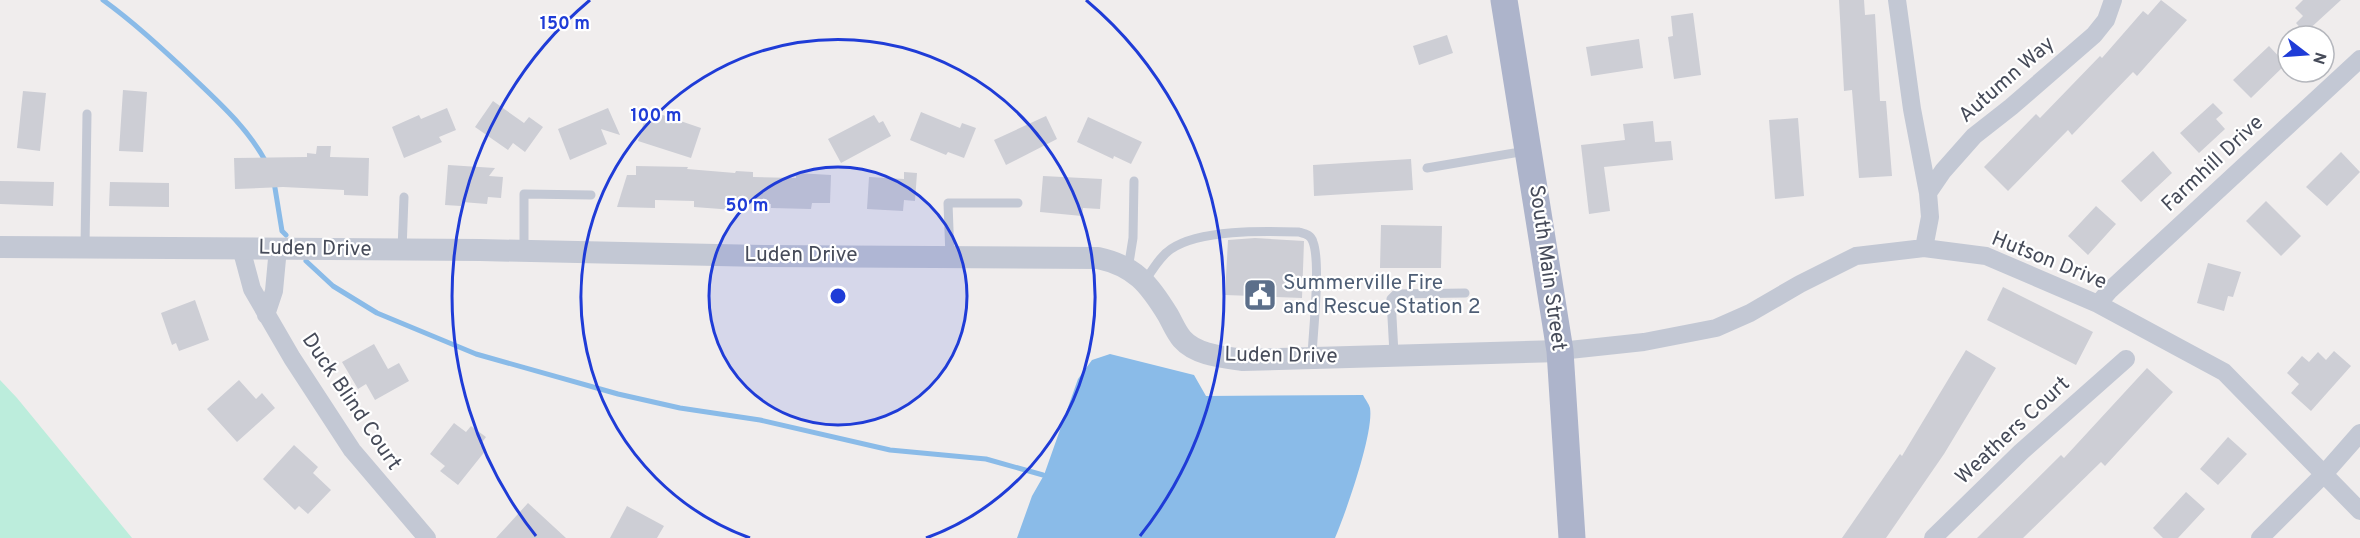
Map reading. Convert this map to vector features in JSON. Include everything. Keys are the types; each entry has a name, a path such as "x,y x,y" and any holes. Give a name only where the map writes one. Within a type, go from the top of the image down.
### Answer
{"main road":[{"name":"South Main Street","path":"1504,0 1560,351 1572,538"}],"street":[{"path":"1897,0 1912,110 1928,193 1930,217 1924,248"},
{"name":"Autumn Way","path":"1928,193 1943,171 1974,136 2094,35 2106,20 2113,0"},
{"name":"Farmhill Drive","path":"2098,304 2109,291 2360,59"},
{"name":"Luden Drive","path":"0,247 1098,258 1119,262 1136,275 1157,297 1183,340 1199,350 1220,357 1243,360 1312,359 1560,351"},
{"name":"Duck Blind Court","path":"241,248 252,289 266,315 352,450 427,538"},
{"path":"266,315 274,291 278,248"},
{"name":"Hutson Drive","path":"1560,351 1644,342 1716,328 1750,313 1843,260 1873,252 1924,248 1986,256 2098,304 2224,372 2360,511"},
{"name":"Weathers Court","path":"1933,538 2021,452 2126,359"},
{"path":"2260,538 2324,474 2360,433"}],"lane":[{"path":"85,247 87,114"},
{"path":"1427,168 1529,150"},
{"path":"1134,181 1132,238 1136,275"},
{"path":"524,251 524,194 591,195"},
{"path":"402,250 404,197"},
{"path":"950,257 948,203 1018,203"},
{"path":"1136,275 1169,250 1181,244 1229,233 1299,232 1309,235 1317,259 1312,359"},
{"path":"1394,357 1391,299 1396,294 1465,293"}],"green space":[{"path":"0,380 17,398 132,538 0,538"}],"water":[{"path":"1110,354 1194,375 1206,396 1363,395 1370,408 1368,435 1352,492 1335,538 1017,538 1032,496 1044,475 1078,379 1092,360"}],"building":[{"path":"1839,0 1864,0 1865,15 1875,14 1880,101 1886,101 1892,176 1859,178 1852,90 1844,91"},
{"path":"2161,0 2187,20 2137,76 2133,72 2072,135 2068,130 2008,191 1984,167 2036,114 2040,118 2100,56 2102,58 2143,11 2148,15"},
{"path":"2303,0 2341,0 2315,24 2297,24 2303,16 2295,8"},
{"path":"1693,13 1701,75 1674,79 1668,37 1673,36 1671,16"},
{"path":"1447,35 1453,53 1419,65 1413,46"},
{"path":"1639,39 1643,68 1591,76 1586,47"},
{"path":"2269,46 2276,53 2276,74 2251,98 2233,80"},
{"path":"123,90 147,92 143,152 119,151"},
{"path":"23,91 46,93 40,151 17,148"},
{"path":"493,101 524,123 529,117 543,127 525,152 513,143 508,150 475,127"},
{"path":"2213,103 2223,113 2216,119 2225,129 2199,153 2180,133"},
{"path":"447,108 456,130 439,137 442,142 404,158 392,127 419,115 421,119"},
{"path":"608,108 620,135 601,129 607,144 570,160 558,129"},
{"path":"654,112 701,128 691,158 638,141 644,122 650,124"},
{"path":"921,112 960,128 962,123 976,128 964,158 948,152 946,155 910,140"},
{"path":"874,115 879,123 883,121 891,136 841,163 828,139"},
{"path":"1046,116 1057,139 1006,165 994,140"},
{"path":"1088,117 1142,142 1131,164 1114,156 1113,159 1077,142"},
{"path":"1798,118 1804,196 1775,199 1769,120"},
{"path":"1653,121 1655,142 1671,141 1673,160 1604,167 1610,211 1589,214 1581,145 1625,140 1623,124"},
{"path":"317,146 331,146 330,157 369,158 368,196 344,195 344,190 283,187 235,189 234,158 307,157 307,153 316,154"},
{"path":"2153,151 2172,173 2141,202 2121,181"},
{"path":"2341,152 2360,172 2327,206 2306,187"},
{"path":"1411,159 1413,190 1314,196 1313,165"},
{"path":"448,165 495,168 489,176 503,177 501,198 488,197 487,204 462,202 461,206 445,205"},
{"path":"636,166 688,167 687,169 735,173 736,171 753,172 753,177 796,178 796,173 831,175 830,203 812,203 811,209 771,208 771,204 735,201 734,210 694,207 694,201 655,200 655,208 617,207 627,175 636,175"},
{"path":"904,172 917,173 915,201 904,200 903,211 867,209 869,177 904,179"},
{"path":"1043,176 1102,179 1100,209 1083,208 1082,216 1040,212"},
{"path":"0,181 54,182 53,206 0,204"},
{"path":"110,182 169,183 169,207 109,206"},
{"path":"2266,201 2301,236 2281,256 2246,221"},
{"path":"2096,206 2116,224 2088,255 2068,236"},
{"path":"1381,225 1442,226 1441,268 1380,268"},
{"path":"1255,238 1304,241 1302,298 1225,295 1228,240"},
{"path":"2208,263 2241,272 2233,297 2228,296 2224,311 2197,303"},
{"path":"2003,287 2093,332 2076,365 1987,320"},
{"path":"195,300 209,340 179,351 176,343 172,345 161,313"},
{"path":"374,344 388,369 399,363 409,381 375,400 366,384 358,389 342,362"},
{"path":"1966,350 1996,368 1944,454 1886,538 1842,538 1900,454 1902,456"},
{"path":"2334,351 2351,366 2311,411 2291,393 2299,384 2287,373 2302,356 2309,362 2318,352 2326,360"},
{"path":"2147,368 2173,392 2105,466 2101,462 2023,538 1977,538 2061,455 2064,458"},
{"path":"239,380 256,399 262,393 275,408 237,442 207,409"},
{"path":"454,423 466,432 471,426 486,437 480,445 486,450 458,485 440,471 445,466 430,454"},
{"path":"2228,437 2247,454 2218,485 2200,469"},
{"path":"294,445 318,467 313,473 331,490 308,514 299,506 295,510 263,479"},
{"path":"2186,492 2205,509 2178,538 2163,538 2153,528"},
{"path":"528,503 566,538 496,538"},
{"path":"627,506 664,526 657,538 610,538"}],"waterway":[{"path":"103,0 155,42 218,101 249,136 266,162"},
{"path":"274,182 282,231 286,235"},
{"path":"306,261 333,286 377,313 476,354 618,394 680,408 760,420 890,450 986,459 1043,475"}],"place":[{"name":"Summerville Fire and Rescue Station 2","path":"1260,295"}]}
